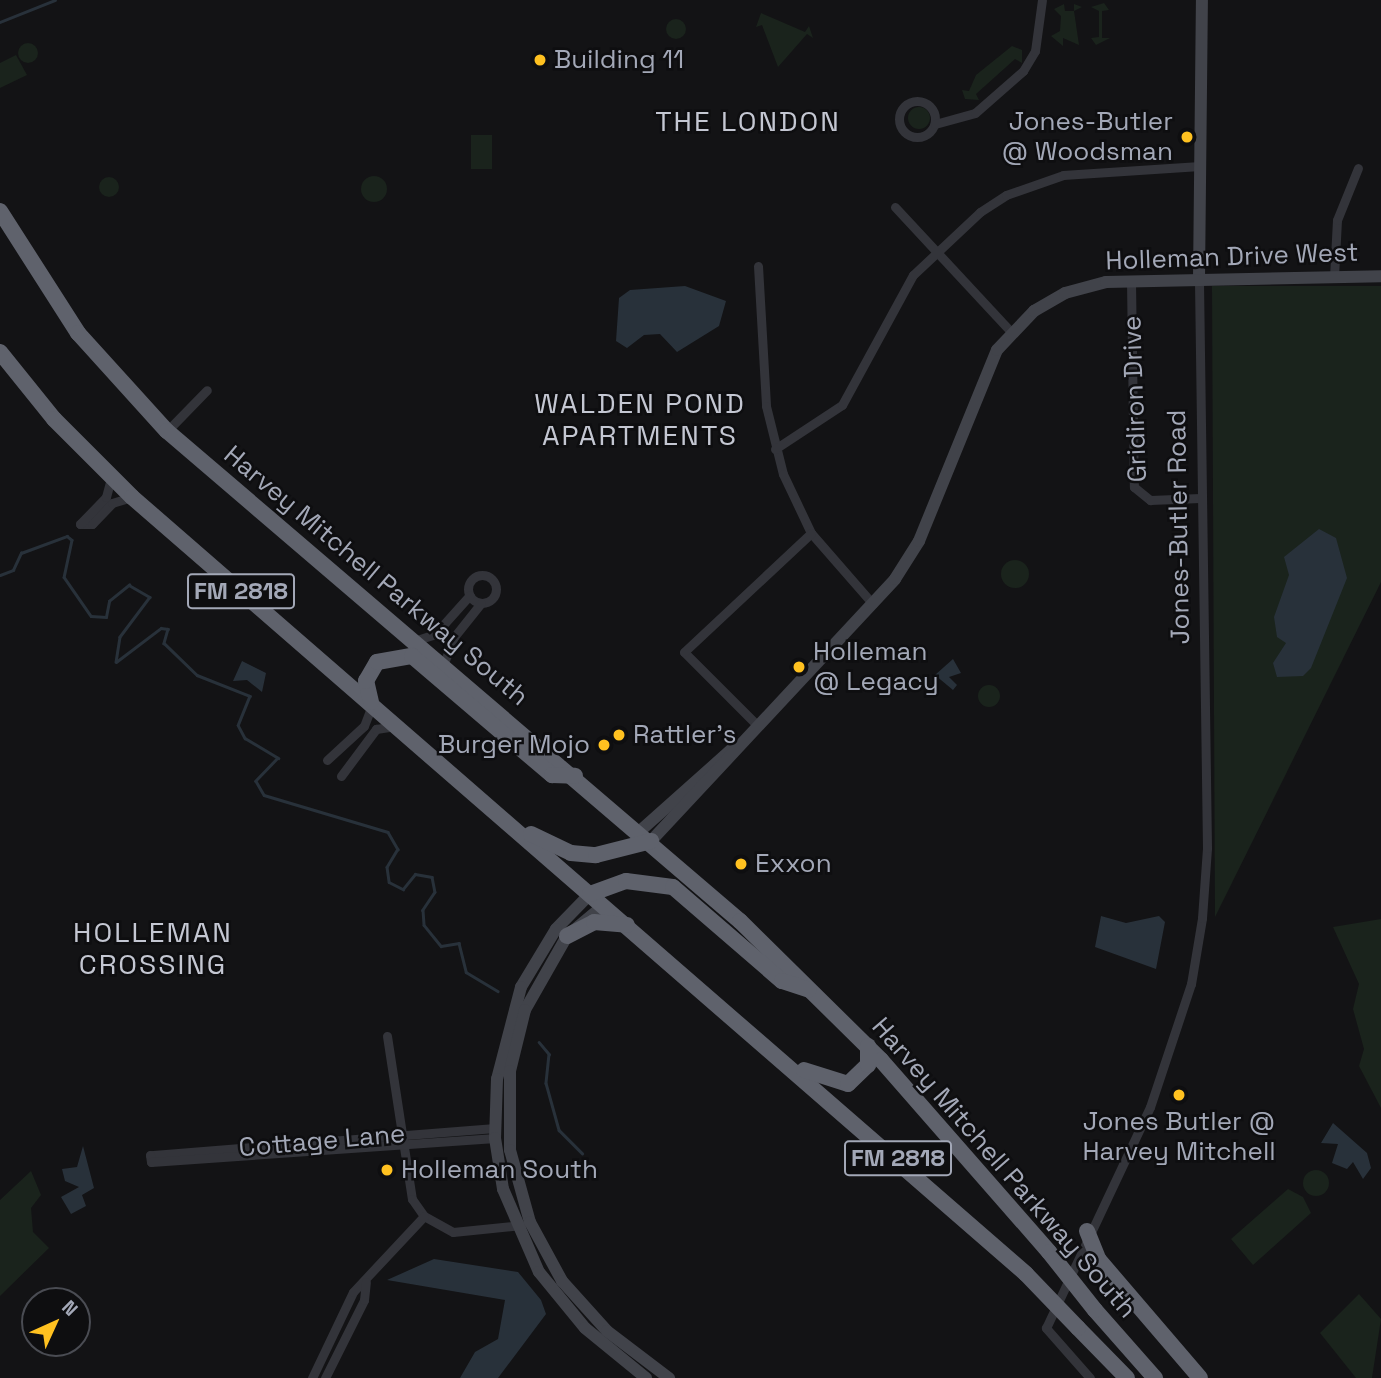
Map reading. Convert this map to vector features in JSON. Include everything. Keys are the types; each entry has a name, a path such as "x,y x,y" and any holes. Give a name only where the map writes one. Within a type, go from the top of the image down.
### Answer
{"highway":[{"name":"Harvey Mitchell Parkway South","path":"0,211 78,333 167,431 417,640 645,836 815,992 868,1046 1049,1252 1095,1310 1155,1378"},
{"name":"Harvey Mitchell Parkway South","path":"0,352 111,478 783,1059 1026,1275 1127,1378"},
{"path":"372,705 366,693 371,669 386,656 412,656 552,775 575,776"},
{"path":"500,815 570,853 608,856 645,836"},
{"path":"590,894 626,881 673,887 782,981 815,992"},
{"path":"567,936 594,922 627,925"},
{"path":"783,1059 848,1084 868,1065 868,1046"},
{"path":"1087,1231 1099,1260 1200,1378"}],"street":[{"path":"934,124 927,103 912,102 901,112 901,126 911,136 925,135 934,124 975,113 1023,71 1035,51 1042,0"},
{"name":"Jones-Butler Road","path":"1090,1378 1046,1328 1087,1231 1150,1107 1172,1050 1202,918 1207,848 1200,498 1202,0"},
{"path":"775,449 820,425 852,393 899,296 931,252 1006,195 1063,175 1200,166"},
{"path":"1334,276 1337,220 1358,168"},
{"path":"895,208 931,252 1011,332"},
{"path":"758,265 775,449 811,533 873,604"},
{"name":"Holleman Drive West","path":"645,836 740,744 873,604 919,541 989,366 1011,332 1065,293 1131,281 1381,276"},
{"name":"Gridiron Drive","path":"1131,281 1134,487 1150,500 1200,498"},
{"path":"167,431 207,390"},
{"path":"111,478 106,497 80,524 92,524 112,503 132,497"},
{"path":"757,725 684,652 811,533"},
{"path":"417,640 435,634 470,595 471,581 490,578 496,590 481,603 454,637 444,663"},
{"path":"470,595 481,603"},
{"path":"327,760 364,726 372,705"},
{"path":"341,776 376,729 396,726"},
{"path":"590,894 556,929 521,987 503,1042 495,1133 517,1226 569,1311 646,1378"},
{"path":"604,905 567,936 526,1010 510,1071 510,1150 530,1222 580,1304 669,1378"},
{"path":"387,1036 404,1178 424,1216 453,1232 517,1226 530,1222"},
{"name":"Cottage Lane","path":"357,1143 398,1134 495,1133"},
{"name":"Cottage Lane","path":"150,1159 357,1143 399,1145 495,1133"},
{"path":"312,1378 353,1292 366,1282 424,1216"},
{"path":"325,1378 364,1300 366,1282"}],"shaded area":[{"path":"1104,3 1109,10 1102,11 1102,38 1110,38 1096,45 1091,38 1099,37 1099,11 1091,7"},
{"path":"1064,4 1065,11 1074,11 1079,45 1063,38 1063,46 1051,36 1060,31 1061,16 1054,9"},
{"path":"761,13 805,32 809,26 813,38 807,34 778,67 762,25 756,27"},
{"path":"676,19 683,22 686,29 683,36 676,39 669,36 666,29 669,22"},
{"path":"24,43 32,43 38,53 32,63 24,63 18,57 18,49"},
{"path":"1012,46 1022,50 1022,63 1015,59 976,94 979,100 965,99 962,90 969,91 976,75"},
{"path":"16,55 27,75 0,88 0,63"},
{"path":"919,107 927,110 930,118 927,126 919,129 911,126 908,118 911,110"},
{"path":"471,135 492,135 492,169 471,169"},
{"path":"374,176 383,180 387,189 383,198 374,202 365,198 361,189 365,180"},
{"path":"105,177 113,177 119,187 113,197 105,197 99,191 99,183"},
{"path":"685,286 726,301 719,326 677,352 660,334 644,335 627,348 616,341 619,298 630,290"},
{"path":"1212,286 1381,286 1381,582 1215,917"},
{"path":"1319,529 1336,538 1347,578 1311,668 1303,676 1277,677 1273,663 1286,643 1277,637 1274,617 1289,575 1284,557"},
{"path":"1015,560 1025,564 1029,574 1025,584 1015,588 1005,584 1001,574 1005,564"},
{"path":"953,659 961,673 949,677 957,685 953,690 935,675"},
{"path":"242,661 266,673 262,692 247,680 233,681"},
{"path":"989,685 997,688 1000,696 997,704 989,707 981,704 978,696 981,688"},
{"path":"1101,916 1126,923 1159,916 1165,922 1156,969 1095,947"},
{"path":"1381,919 1381,1108 1359,1066 1364,1049 1353,1009 1359,984 1333,927"},
{"path":"1333,1123 1367,1153 1371,1168 1363,1179 1353,1162 1347,1169 1332,1163 1338,1144 1321,1143"},
{"path":"83,1146 94,1188 82,1195 86,1206 71,1214 61,1197 79,1187 65,1181 62,1169 77,1167"},
{"path":"1316,1170 1325,1174 1329,1183 1325,1192 1316,1196 1307,1192 1303,1183 1307,1174"},
{"path":"31,1171 41,1195 31,1208 33,1232 49,1248 0,1296 0,1200"},
{"path":"1288,1189 1303,1197 1311,1213 1253,1265 1231,1239"},
{"path":"434,1259 518,1272 541,1300 546,1314 498,1378 460,1378 475,1352 498,1339 505,1300 387,1280"},
{"path":"1359,1294 1381,1319 1372,1378 1356,1378 1320,1333"}],"waterway":[{"path":"0,22 55,0"},
{"path":"0,575 13,570 21,553 67,536 72,540 64,577 91,616 106,617 109,601 129,585 150,597 120,637 116,662 161,628 168,629 164,643 197,675 250,696 238,725 245,738 278,758 256,781 264,795 388,832 398,849 387,867 389,882 403,889 415,874 432,877 435,892 423,910 424,925 441,946 459,943 466,972 498,991"},
{"path":"539,1042 549,1054 546,1083 559,1130 582,1153"}],"place":[{"name":"Building 11","path":"540,60"},
{"name":"Jones-Butler @ Woodsman","path":"1187,137"},
{"name":"Holleman @ Legacy","path":"799,667"},
{"name":"Rattler's","path":"619,735"},
{"name":"Burger Mojo","path":"604,745"},
{"name":"Exxon","path":"741,864"},
{"name":"Jones Butler @ Harvey Mitchell","path":"1179,1095"},
{"name":"Holleman South","path":"387,1170"}],"district":[{"name":"THE LONDON","path":"748,121"},
{"name":"WALDEN POND APARTMENTS","path":"640,419"},
{"name":"HOLLEMAN CROSSING","path":"153,948"}]}
